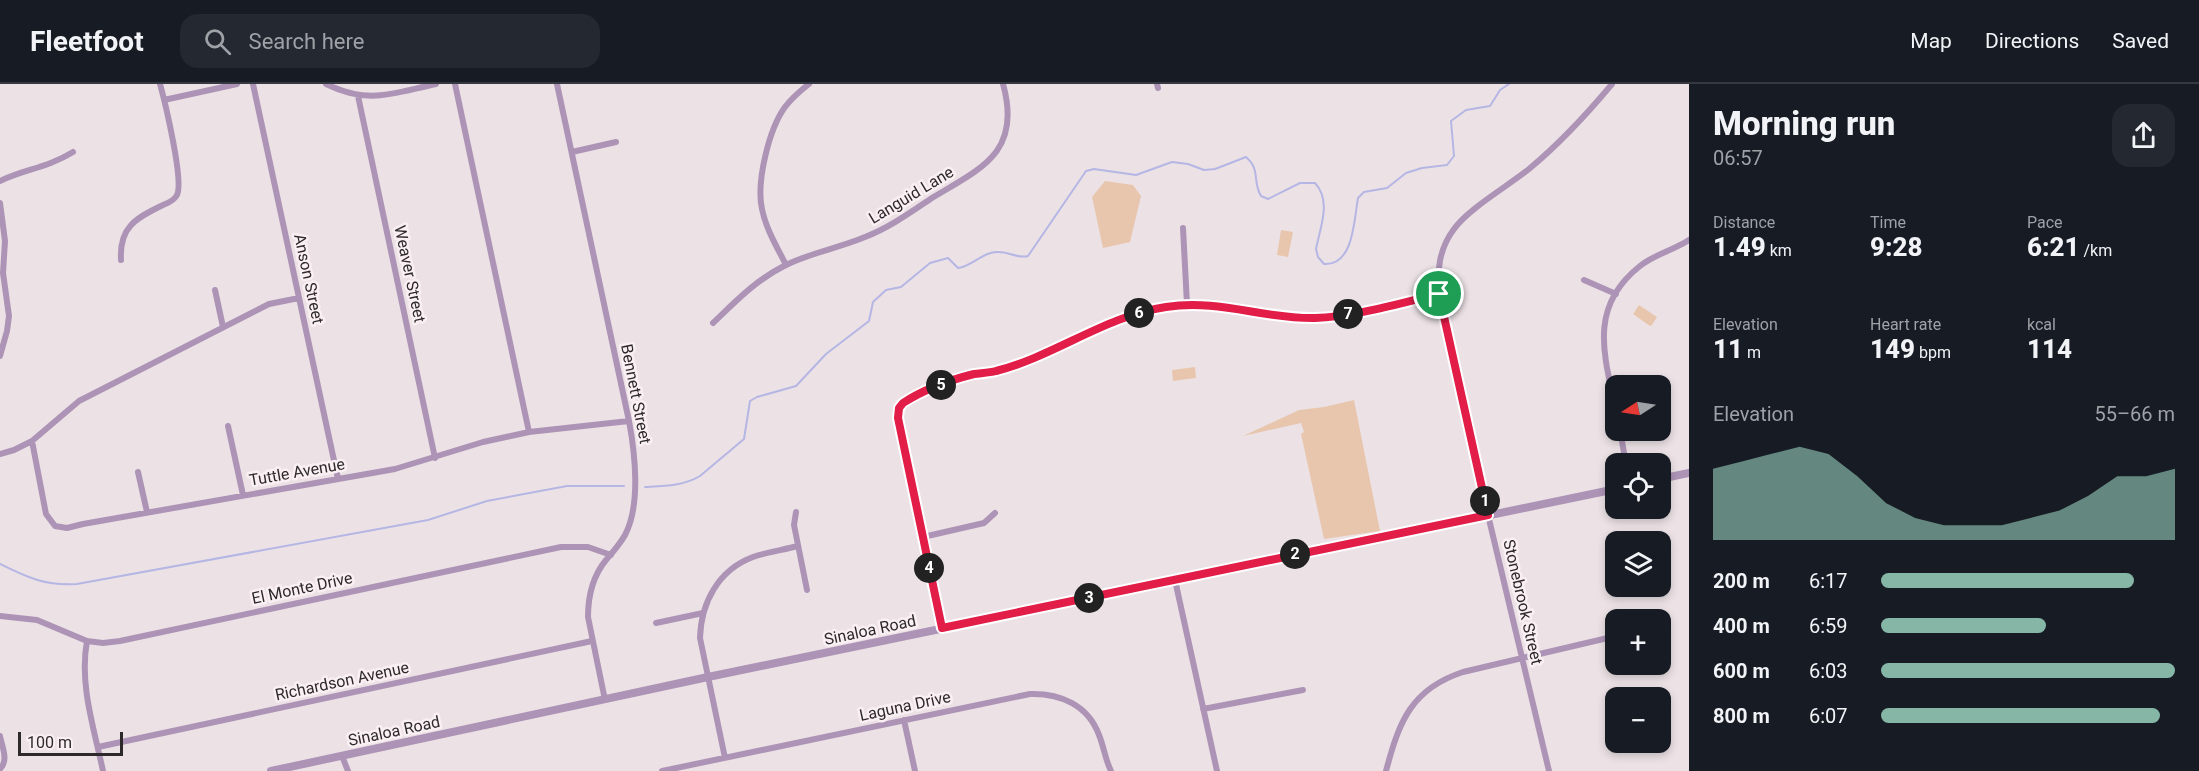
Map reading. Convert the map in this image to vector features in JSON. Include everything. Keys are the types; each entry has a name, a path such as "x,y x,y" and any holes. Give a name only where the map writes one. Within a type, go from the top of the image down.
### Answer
{"street":[{"path":"121,260 122,241 131,225 142,215 172,201 179,192 177,170 160,84"},
{"path":"164,99 237,84"},
{"name":"Anson Street","path":"254,84 338,479"},
{"path":"327,84 358,96 384,96 436,84"},
{"path":"455,84 529,432"},
{"name":"Bennett Street","path":"557,84 629,421 634,458 634,508 626,533 597,574 589,595 588,616 604,700"},
{"path":"786,265 765,221 760,193 762,177 772,134 778,120 797,93 809,84"},
{"name":"Languid Lane","path":"712,323 755,284 786,265 880,231 980,169 990,160 1005,137 1008,100 1003,84"},
{"name":"Stonebrook Street","path":"1549,771 1488,515 1439,294 1438,277 1440,258 1445,243 1455,227 1552,148 1612,84"},
{"name":"Weaver Street","path":"358,96 435,458"},
{"path":"572,152 616,142"},
{"path":"0,181 48,165 73,152"},
{"path":"0,203 5,242 2,285 9,316 8,331 0,356"},
{"path":"1183,228 1187,304"},
{"path":"1608,375 1603,351 1603,336 1609,308 1616,294 1626,279 1641,266 1689,240"},
{"path":"1584,280 1616,294"},
{"path":"215,290 223,327"},
{"path":"942,628 898,418 899,408 903,403 955,379 996,371 1117,320 1152,310 1187,304 1218,305 1290,317 1315,318 1338,316 1439,294"},
{"path":"0,454 33,441 79,401 270,304 299,298"},
{"name":"Tuttle Avenue","path":"33,441 46,514 55,526 67,528 395,469 483,442 529,432 629,421"},
{"path":"228,426 243,495"},
{"path":"138,472 147,512"},
{"path":"1671,477 1689,473"},
{"name":"Sinaloa Road","path":"271,771 708,677 1605,491"},
{"path":"796,512 794,525 807,590"},
{"path":"923,537 984,523 995,513"},
{"path":"725,758 700,638 703,613 714,587 734,567 756,556 798,546"},
{"name":"El Monte Drive","path":"0,616 37,620 87,641 103,643 561,547 588,547 611,555"},
{"path":"1175,580 1217,771"},
{"path":"656,623 703,613"},
{"path":"1386,771 1396,734 1404,717 1414,702 1431,687 1463,672 1605,639"},
{"path":"87,641 83,660 83,676 103,771"},
{"name":"Richardson Avenue","path":"98,747 592,641"},
{"path":"1203,709 1303,690"},
{"name":"Laguna Drive","path":"662,771 1030,694 1060,697 1077,705 1091,719 1100,735 1111,771"},
{"path":"904,720 915,771"},
{"path":"0,736 5,759 5,764 0,770"},
{"path":"342,756 348,771"}],"shaded area":[{"path":"1105,181 1133,185 1141,196 1130,242 1103,248 1092,197"},
{"path":"1281,230 1293,232 1288,257 1277,255"},
{"path":"1639,305 1657,317 1652,325 1650,326 1633,314"},
{"path":"1195,367 1196,378 1173,381 1172,370"},
{"path":"1354,400 1380,531 1324,539 1301,434 1304,432 1301,423 1243,436 1299,410"}],"waterway":[{"path":"645,487 680,484 700,476 744,439 750,401 796,386 826,354 869,321 873,302 886,290 901,287 930,263 948,258 958,268 993,252 1028,256 1086,171 1094,169 1136,175 1172,162 1188,164 1204,170 1215,169 1246,157 1255,171 1258,191 1261,196 1268,199 1300,183 1315,183 1320,190 1324,206 1316,249 1318,257 1324,264 1334,263 1347,250 1351,240 1358,198 1364,192 1387,188 1406,173 1422,168 1447,165 1454,156 1451,121 1466,110 1490,106 1500,90 1509,84"},
{"path":"0,564 37,580 56,584 77,584 428,520 487,501 567,486 624,486"}],"route":[{"path":"1439,294 1488,515 942,628 898,418 899,408 907,400 955,379 996,371 1117,320 1163,307 1187,304 1218,305 1290,317 1315,318 1338,316 1439,294"}]}
